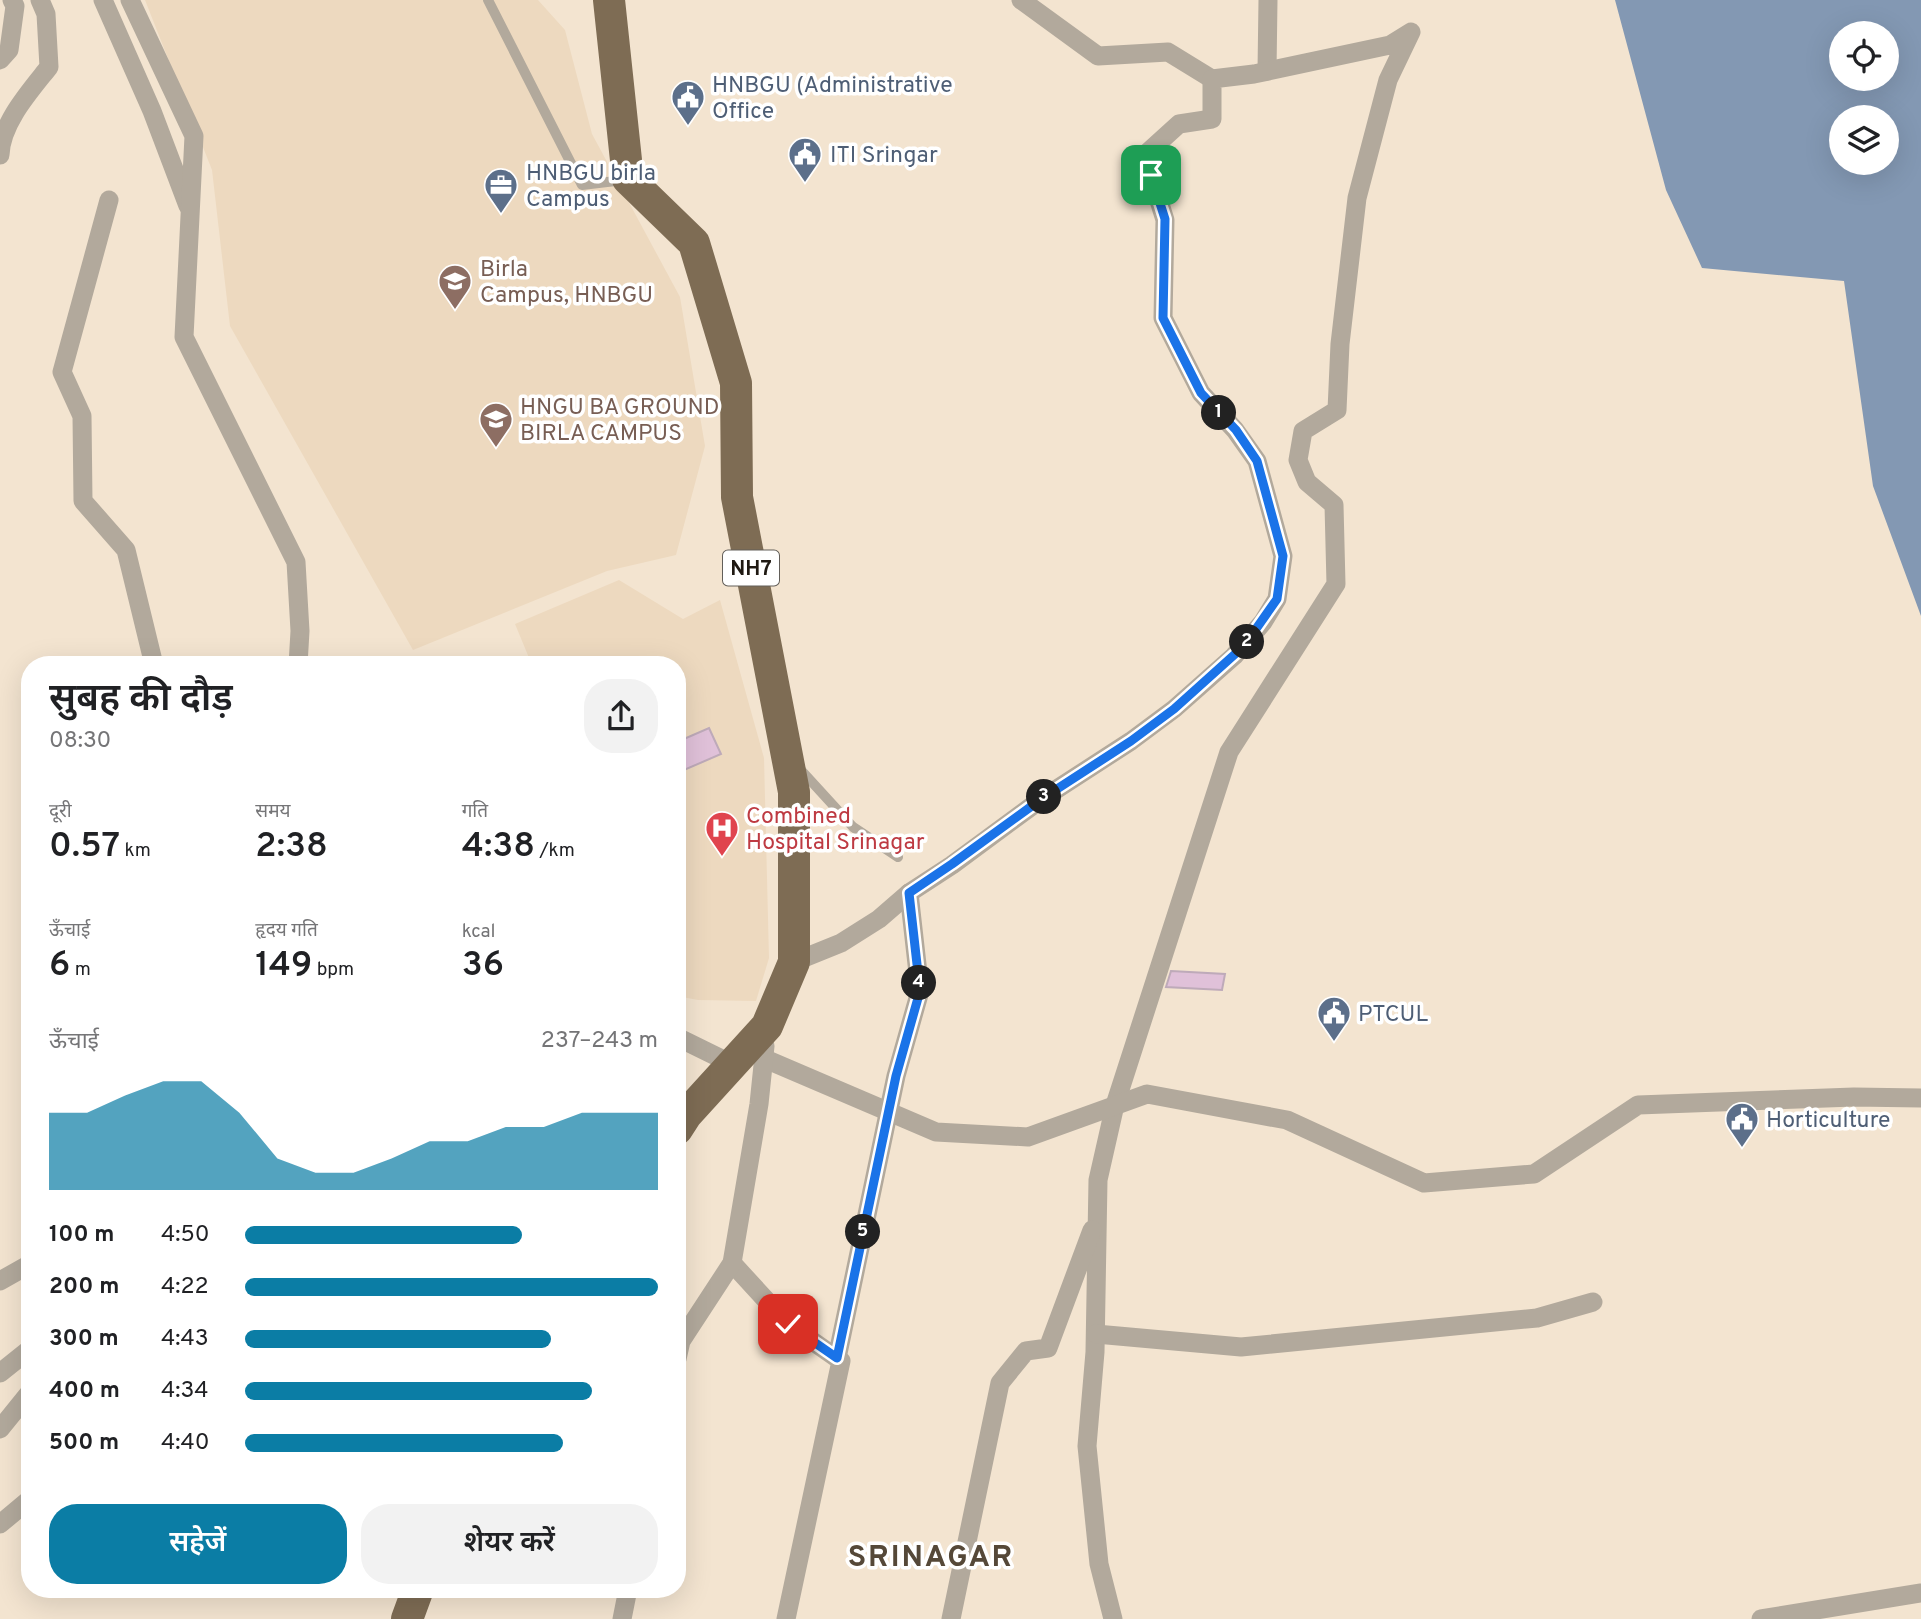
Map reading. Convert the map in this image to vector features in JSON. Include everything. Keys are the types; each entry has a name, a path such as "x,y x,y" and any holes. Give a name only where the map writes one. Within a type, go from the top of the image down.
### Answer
{"highway":[{"path":"614,3 628,179"},
{"name":"NH7","path":"628,179 694,243 736,383 737,497 794,792 794,962 767,1026 686,1115"},
{"path":"407,1619 415,1598"}],"street":[{"path":"0,60 9,50 15,6 12,0"},
{"path":"0,155 0,145 20,104 49,67 46,14 40,0"},
{"path":"103,0 152,111 191,214"},
{"path":"130,0 194,136 184,337 296,562 300,631 299,656"},
{"path":"1021,0 1098,56 1168,52 1212,79 1267,71 1390,45 1411,32 1388,80 1357,198 1340,344 1336,410 1303,431 1298,460 1307,482 1334,505 1336,584 1229,752 1115,1105 1098,1180 1096,1334 1087,1446 1099,1564 1112,1619"},
{"path":"1267,71 1268,0"},
{"path":"794,962 841,943 880,919 909,893 1174,709 1239,651 1263,622 1277,599 1283,556 1257,461 1236,430 1201,393 1163,318 1165,219 1147,153 1179,124 1212,119 1212,79"},
{"path":"109,200 62,372 82,416 83,501 126,550 152,656"},
{"path":"837,1358 888,1112 920,991 909,893"},
{"path":"686,1333 732,1263 759,1104 767,1026"},
{"path":"686,1041 732,1064"},
{"path":"764,1058 936,1132 1028,1137 1147,1094 1287,1119 1424,1183 1534,1174 1638,1105 1854,1097 1921,1098"},
{"path":"951,1619 1000,1382 1026,1351 1048,1348 1097,1216"},
{"path":"732,1263 788,1324 841,1361 786,1619"},
{"path":"0,1281 21,1269"},
{"path":"1096,1334 1241,1347 1537,1318 1593,1302"},
{"path":"0,1373 21,1356"},
{"path":"0,1429 21,1403"},
{"path":"0,1524 21,1506"},
{"path":"1761,1619 1921,1593"},
{"path":"622,1619 626,1598"}],"lane":[{"path":"488,0 582,185 628,179"},
{"path":"786,754 853,827 898,857"}],"shaded area":[{"name":"Birla Campus, HNBGU","path":"145,0 538,0 565,30 592,134 680,297 705,446 676,555 607,571 413,650 230,326 212,170"},
{"name":"Combined Hospital Srinagar","path":"619,580 683,619 720,600 764,758 769,958 756,1001 686,998 686,656 528,656 515,624"}],"water":[{"path":"1615,0 1921,0 1921,616 1873,486 1844,281 1702,268 1666,190"}],"building":[{"path":"709,728 721,754 686,769 686,738"},
{"path":"1171,971 1225,974 1222,990 1166,987"}],"place":[{"name":"HNBGU (Administrative Office","path":"688,127"},
{"name":"ITI Sringar","path":"805,184"},
{"name":"HNBGU birla Campus","path":"501,215"},
{"name":"Birla Campus, HNBGU","path":"455,311"},
{"name":"HNGU BA GROUND BIRLA CAMPUS","path":"496,449"},
{"name":"Combined Hospital Srinagar","path":"722,858"},
{"name":"PTCUL","path":"1334,1043"},
{"name":"Horticulture","path":"1742,1149"}],"district":[{"name":"SRINAGAR","path":"931,1556"}],"route":[{"path":"788,1324 837,1358 896,1076 920,991 909,893 1174,709 1244,646 1277,599 1283,556 1257,461 1236,430 1201,393 1163,318 1165,219 1151,175"}]}
